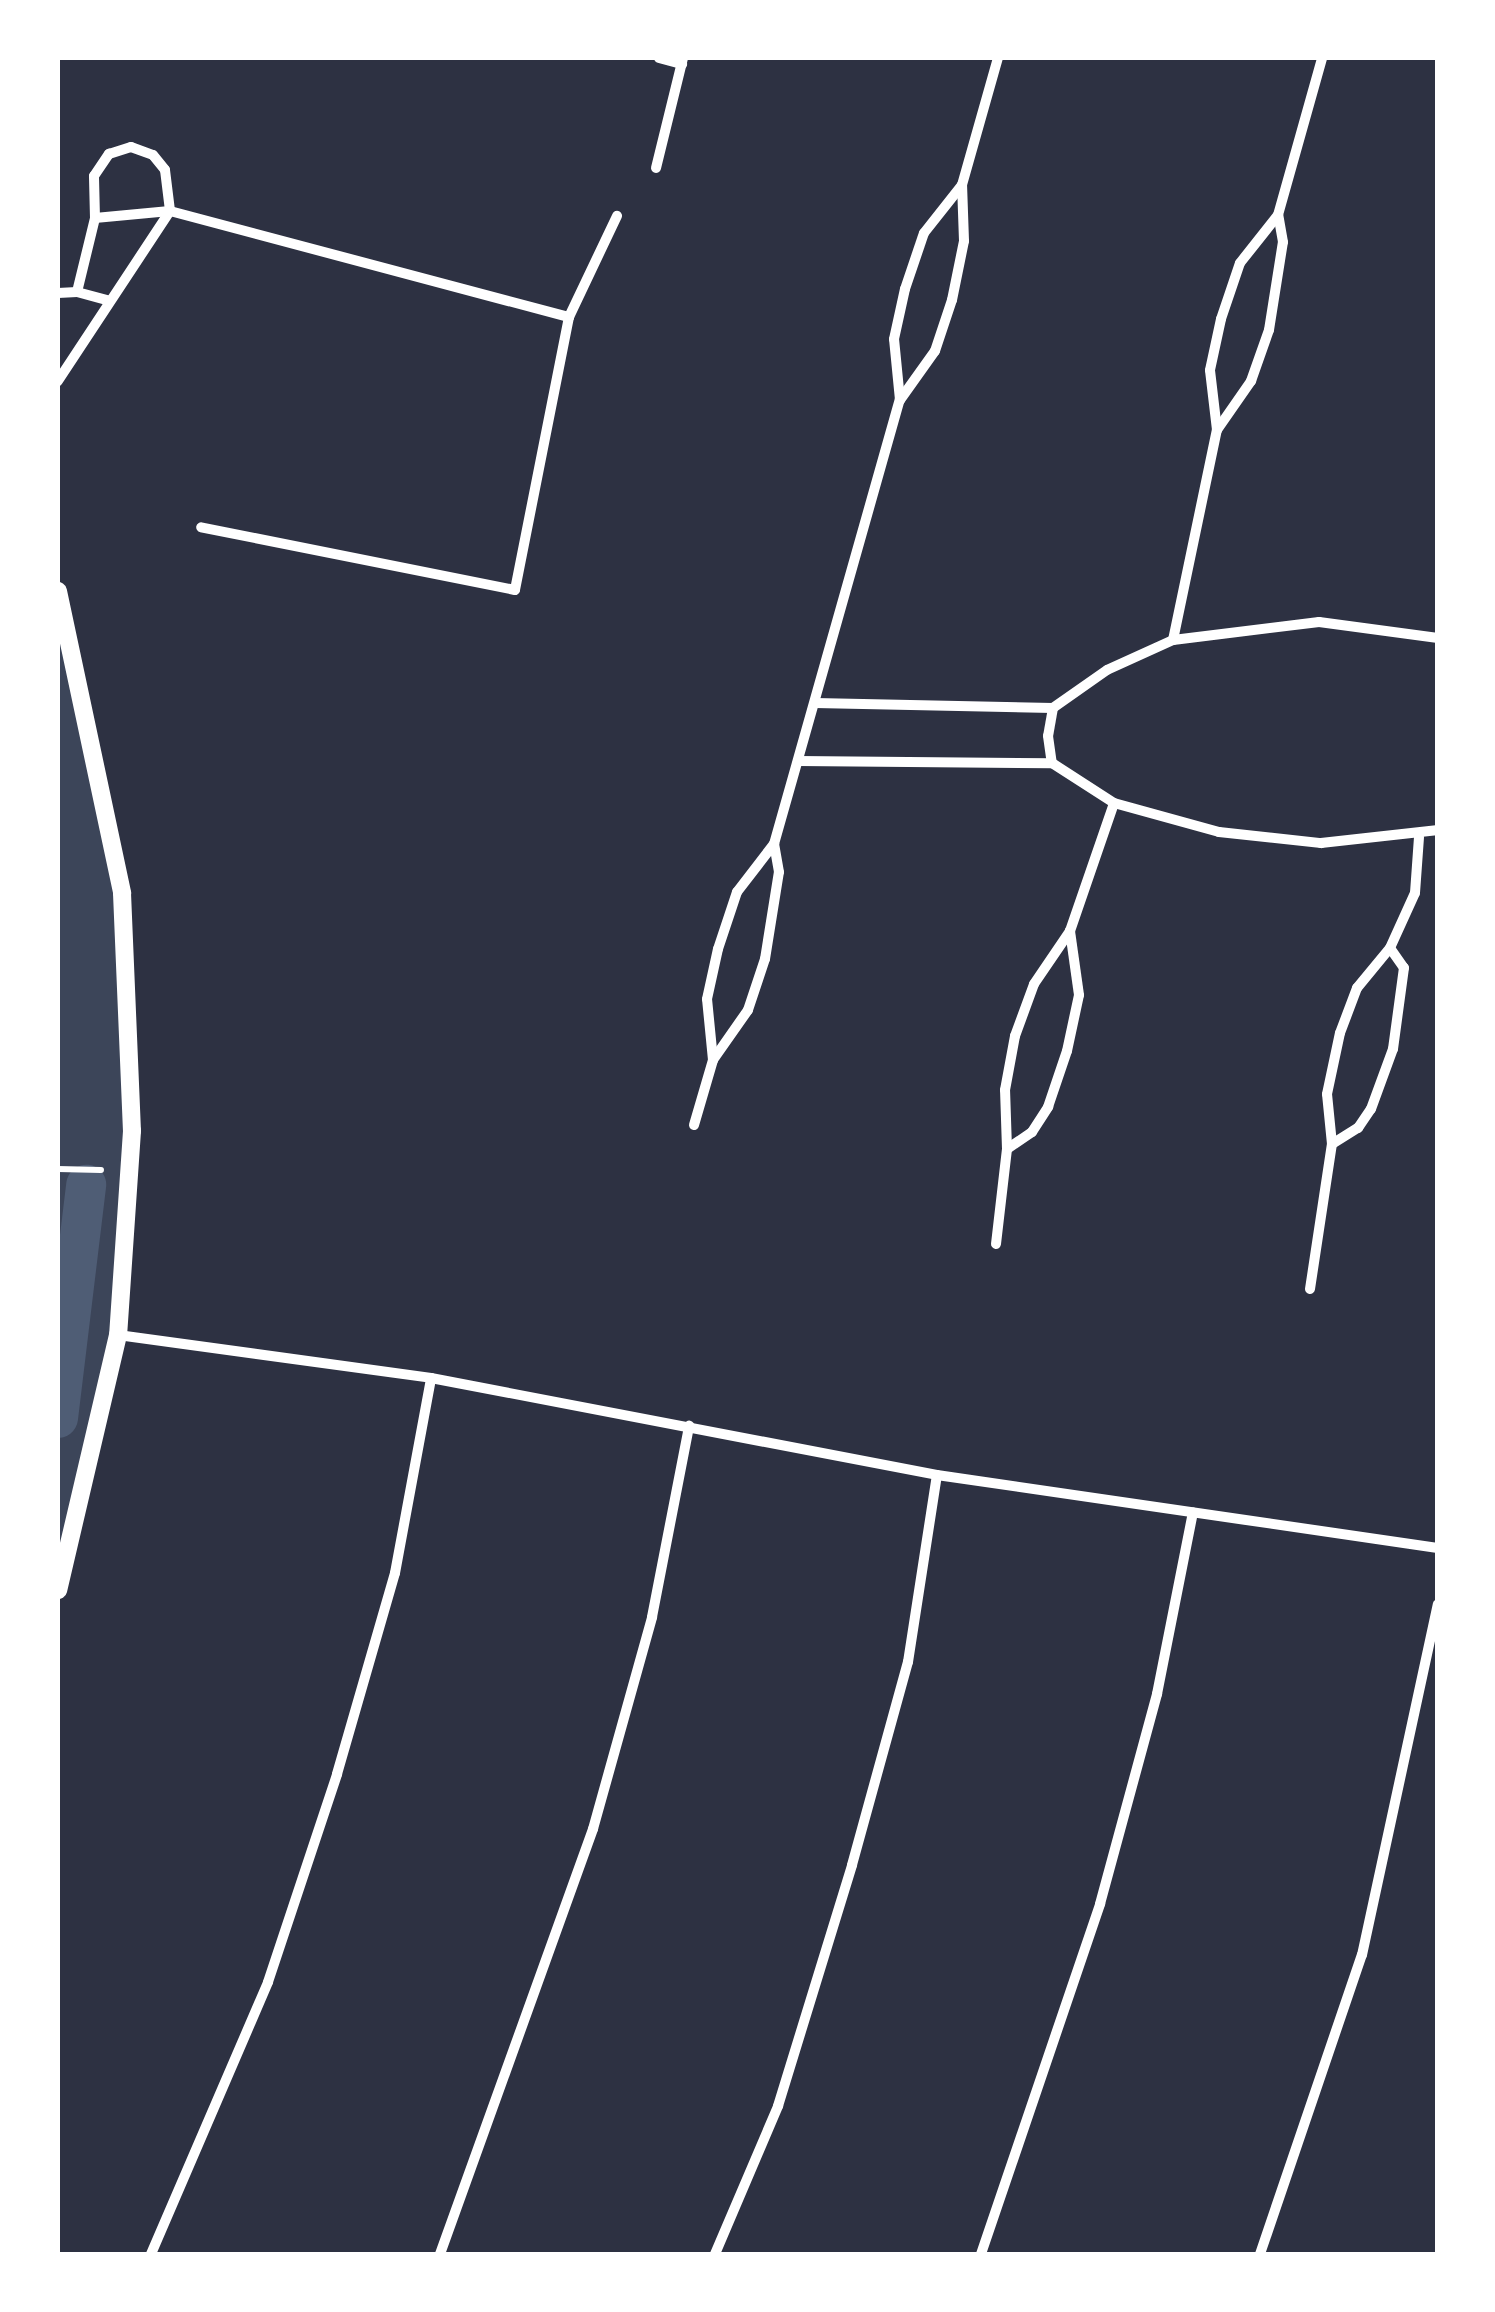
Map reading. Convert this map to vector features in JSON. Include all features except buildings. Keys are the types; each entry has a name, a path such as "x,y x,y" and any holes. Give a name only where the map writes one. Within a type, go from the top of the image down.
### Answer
{"street":[{"path":"656,168 682,61 659,58"},
{"path":"694,1126 713,1060 748,1010 765,959 777,901 774,844 900,400 935,351 952,300 964,241 962,185 998,58"},
{"path":"1172,640 1217,430 1210,370 1222,319 1240,262 1278,214 1322,58"},
{"path":"58,381 170,211 165,170 152,155 130,147 109,154 94,176 95,218 77,292"},
{"path":"900,400 894,339 905,288 924,233 962,185"},
{"path":"95,218 170,211 569,316"},
{"path":"1217,430 1251,381 1269,330 1283,242 1278,214"},
{"path":"202,527 515,590 569,316 617,216"},
{"path":"58,293 77,292 110,301"},
{"path":"58,591 122,893 130,1170 118,1335 58,1590"},
{"path":"816,703 1053,708 1107,670 1172,640 1319,622 1438,638"},
{"path":"1052,763 1053,708"},
{"path":"798,761 1052,763 1114,802 1219,832 1321,844 1419,837 1438,830"},
{"path":"996,1244 1007,1150 1005,1090 1016,1036 1034,984 1070,930 1114,802"},
{"path":"1310,1289 1332,1144 1327,1094 1340,1032 1356,988 1390,948 1420,877 1419,837"},
{"path":"713,1060 707,999 718,949 736,892 774,844"},
{"path":"1007,1150 1032,1132 1048,1106 1067,1051 1079,995 1070,930"},
{"path":"1332,1144 1358,1128 1371,1109 1393,1049 1404,968 1390,948"},
{"path":"118,1335 431,1378 936,1475 1438,1548"},
{"path":"151,2254 268,1982 337,1774 395,1573 431,1378"},
{"path":"440,2254 593,1829 652,1617 690,1426"},
{"path":"716,2254 778,2106 857,1846 908,1662 936,1475"},
{"path":"980,2254 1021,2152 1100,1904 1157,1694 1193,1513"},
{"path":"1260,2254 1362,1955 1438,1604"}],"path":[{"path":"58,1168 130,1170"}],"shaded area":[{"path":"58,591 122,893 132,1131 118,1335 58,1589"}],"waterway":[{"path":"58,1418 86,1185"}]}
